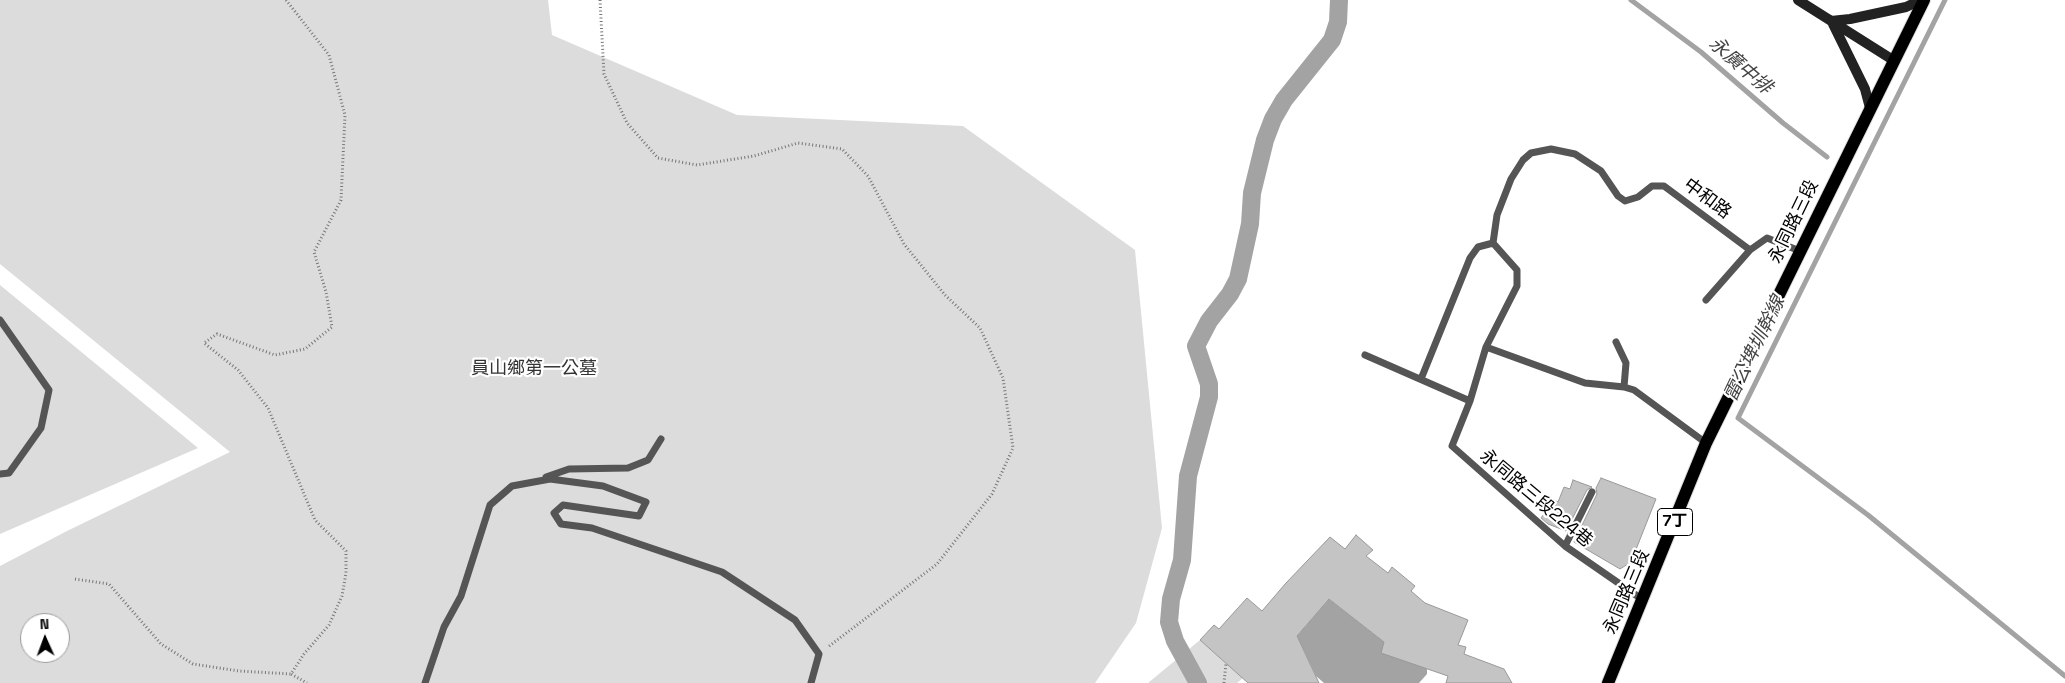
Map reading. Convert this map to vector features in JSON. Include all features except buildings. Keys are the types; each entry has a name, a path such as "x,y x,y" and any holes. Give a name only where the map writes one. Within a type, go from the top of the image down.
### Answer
{"main road":[{"name":"永同路三段","path":"1608,683 1706,443 1922,0"}],"street":[{"path":"1798,0 1893,60"},
{"path":"1831,21 1850,19 1906,7 1922,0"},
{"path":"1831,21 1866,90 1870,108"}],"lane":[{"name":"中和路","path":"1493,243 1497,215 1515,173 1523,160 1531,153 1551,149 1575,154 1601,171 1618,196 1625,201 1638,197 1652,186 1664,186 1750,250"},
{"path":"1706,300 1750,250 1767,238 1800,251"},
{"path":"1365,356 1421,380 1470,401 1486,347 1517,286 1517,270 1493,243 1478,247 1470,258 1421,380"},
{"path":"0,320 49,390 41,428 9,473 0,474"},
{"path":"1616,342 1626,364 1624,387"},
{"path":"1486,347 1585,383 1624,387 1634,390 1706,443"},
{"name":"永同路三段224巷","path":"1470,401 1452,446 1565,546 1643,600"},
{"path":"534,482 569,469 628,468 648,460 661,439"},
{"path":"425,683 444,627 461,596 490,505 512,486 550,479 603,486 646,502 639,516 563,505 554,513 561,524 592,528 722,572 795,620 819,654 810,683"},
{"path":"1565,546 1592,492"}],"path":[{"path":"286,0 329,55 345,115 341,200 314,252 326,292 332,327 305,349 275,355 217,334 204,343 238,370 268,408 315,520 346,551 346,573 342,596 329,626 304,654 292,674"},
{"path":"600,0 604,74 627,123 658,158 697,165 754,156 798,143 842,149 868,176 904,244 945,295 980,328 1003,378 1013,448 992,494 937,564 819,654"},
{"path":"75,579 110,584 161,644 193,664 292,674 307,683"},
{"path":"1224,683 1226,663"}],"green space":[{"name":"員山鄉第一公墓","path":"0,0 548,0 552,35 737,115 963,126 1135,250 1162,528 1136,623 1095,683 0,683 0,566 67,531 230,452 0,264"},
{"path":"0,285 198,448 0,534"},
{"path":"1200,640 1243,678 1237,683 1148,683"}],"shaded area":[{"path":"1329,599 1384,642 1427,669 1427,674 1419,683 1324,683 1316,676 1297,636"}],"waterway":[{"path":"1198,683 1175,641 1169,622 1171,599 1182,560 1188,476 1209,397 1209,384 1196,346 1209,321 1230,294 1238,279 1250,224 1252,193 1265,140 1273,119 1284,100 1332,40 1338,22 1339,0"},
{"name":"永廣中排","path":"1631,0 1701,52 1783,123 1827,157"},
{"name":"雷公埤圳幹線","path":"1945,0 1738,418 1868,515 2065,676"}]}
